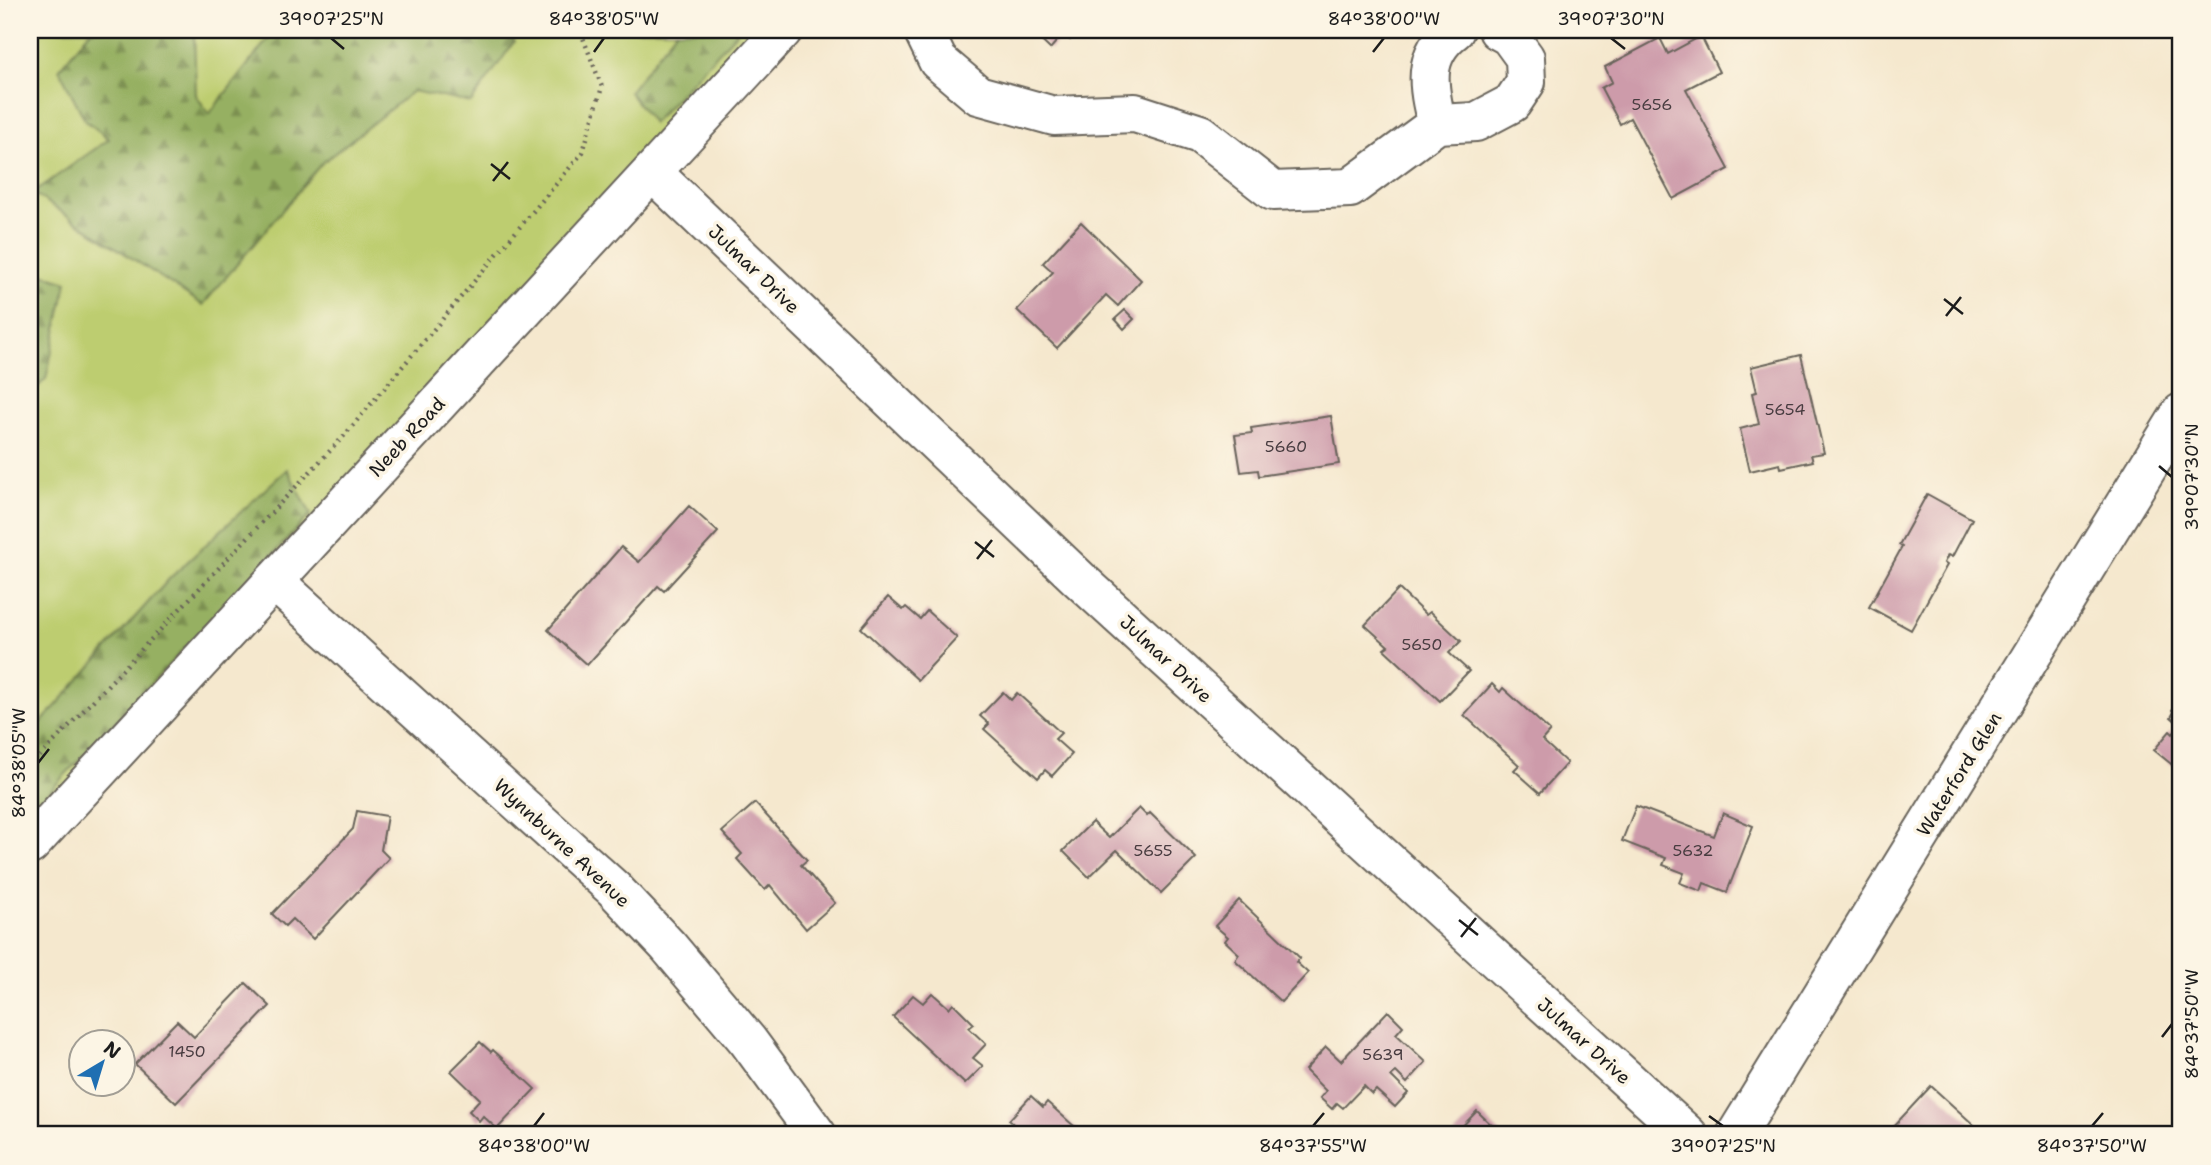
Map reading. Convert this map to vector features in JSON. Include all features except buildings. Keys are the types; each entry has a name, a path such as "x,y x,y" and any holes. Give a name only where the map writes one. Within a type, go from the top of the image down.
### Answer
{"street":[{"name":"Neeb Road","path":"30,845 783,30"},
{"path":"923,30 938,61 978,95 1054,116 1135,113 1200,134 1273,191 1350,188 1437,124 1476,122 1511,103 1525,82 1525,58 1509,36 1498,30"},
{"path":"1437,124 1429,90 1429,68 1443,39 1455,30"},
{"name":"Julmar Drive","path":"652,172 1080,580 1688,1135"},
{"name":"Waterford Glen","path":"1736,1135 2181,413"},
{"name":"Wynnburne Avenue","path":"274,581 614,889 668,946 748,1041 817,1135"}],"path":[{"path":"30,767 344,436 583,152 602,87 580,30"}],"green space":[{"path":"30,30 783,30 30,845"},
{"path":"91,30 194,30 196,95 209,114 275,30 508,30 514,42 471,103 413,91 321,164 203,305 33,193 109,139 85,120 59,69"},
{"path":"677,30 739,30 653,123 629,92"},
{"path":"30,270 67,282 46,379 30,394"},
{"path":"287,469 311,514 30,812 30,735 170,578"}]}
